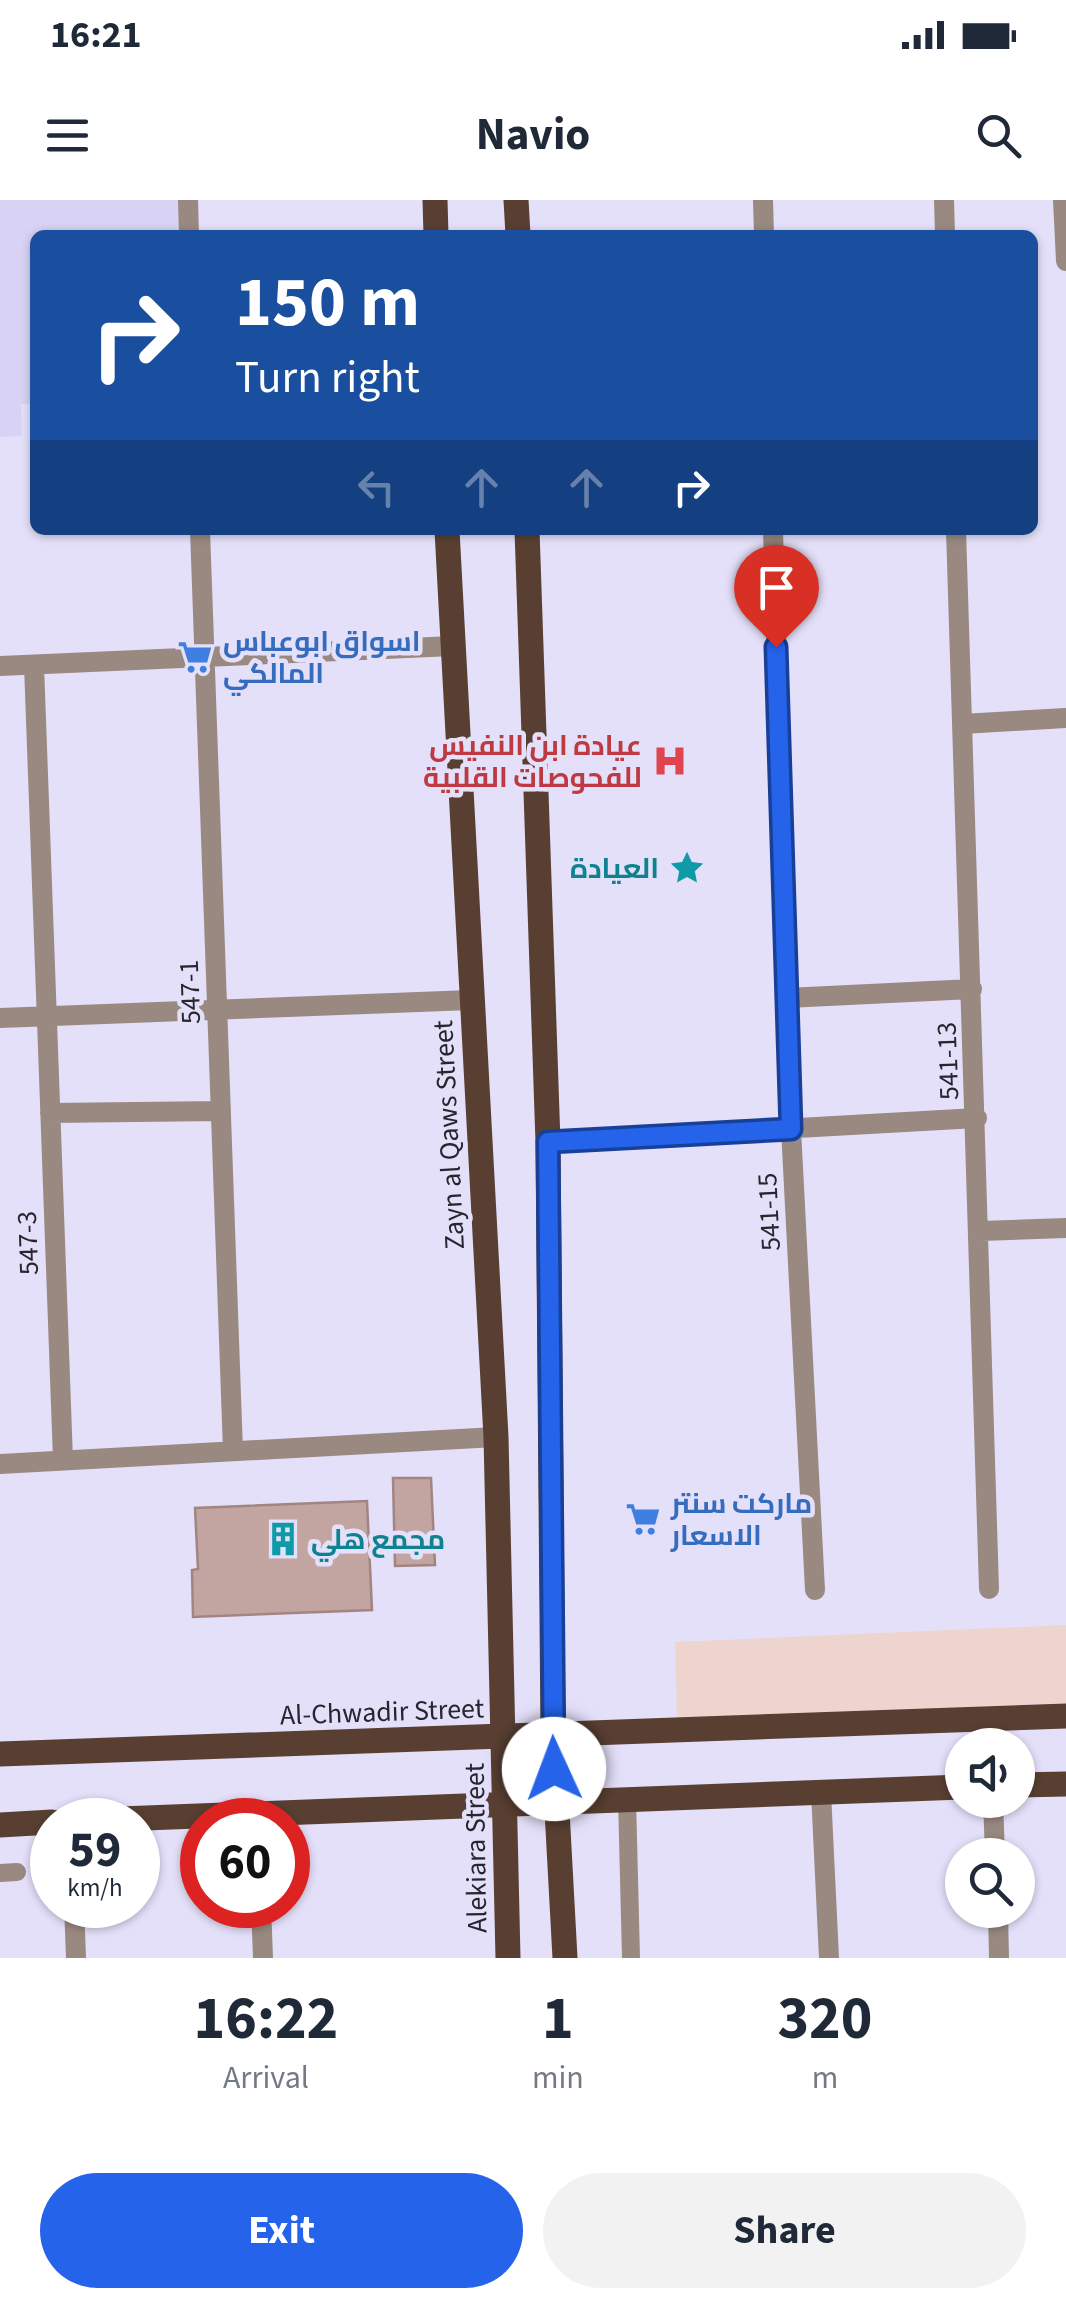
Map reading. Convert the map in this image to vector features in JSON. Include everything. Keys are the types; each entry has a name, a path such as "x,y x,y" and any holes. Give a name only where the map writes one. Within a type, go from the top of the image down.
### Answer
{"main road":[{"path":"435,200 436,230"},
{"path":"516,200 518,230"},
{"name":"Zayn al Qaws Street","path":"448,535 496,1437 502,1737"},
{"path":"527,535 548,1142 553,1737 564,1958"},
{"name":"Al-Chwadir Street","path":"0,1754 1066,1716"},
{"name":"Alekiara Street","path":"502,1737 508,1958"},
{"path":"1035,1785 1066,1784"},
{"path":"310,1814 504,1802 945,1788"},
{"path":"0,1825 30,1823"}],"street":[{"path":"188,200 189,230"},
{"path":"763,200 764,230"},
{"path":"944,200 945,230"},
{"path":"1063,200 1066,261"},
{"name":"547-1","path":"200,535 233,1451"},
{"name":"541-15","path":"773,535 791,1129 815,1590"},
{"name":"541-13","path":"956,535 989,1589"},
{"path":"0,666 453,646"},
{"name":"547-3","path":"34,664 63,1460"},
{"path":"962,724 1066,718"},
{"path":"788,998 972,988"},
{"path":"0,1018 471,1000"},
{"path":"50,1113 220,1112"},
{"path":"548,1142 976,1118"},
{"path":"980,1231 1066,1228"},
{"path":"0,1464 496,1437"},
{"path":"822,1792 828,1958"},
{"path":"75,1928 76,1958"},
{"path":"262,1928 263,1958"},
{"path":"999,1928 1000,1958"}],"lane":[{"path":"627,1798 631,1958"}],"shaded area":[{"path":"0,200 183,200 184,230 30,230 30,403 21,404 22,436 0,437"},
{"path":"1066,1625 1066,1703 677,1720 675,1642"}],"building":[{"path":"393,1478 431,1478 435,1565 395,1566"},
{"name":"مجمع هلي","path":"367,1501 372,1610 193,1617 192,1570 198,1569 195,1508"}],"place":[{"name":"اسواق ابوعباس المالكي","path":"195,657"},
{"name":"عيادة ابن النفيس للفحوصات القلبية","path":"670,761"},
{"name":"العيادة","path":"687,868"},
{"name":"ماركت سنتر الاسعار","path":"643,1519"},
{"name":"مجمع هلي","path":"283,1539"}],"route":[{"path":"554,1769 548,1142 791,1129 776,647"}]}
